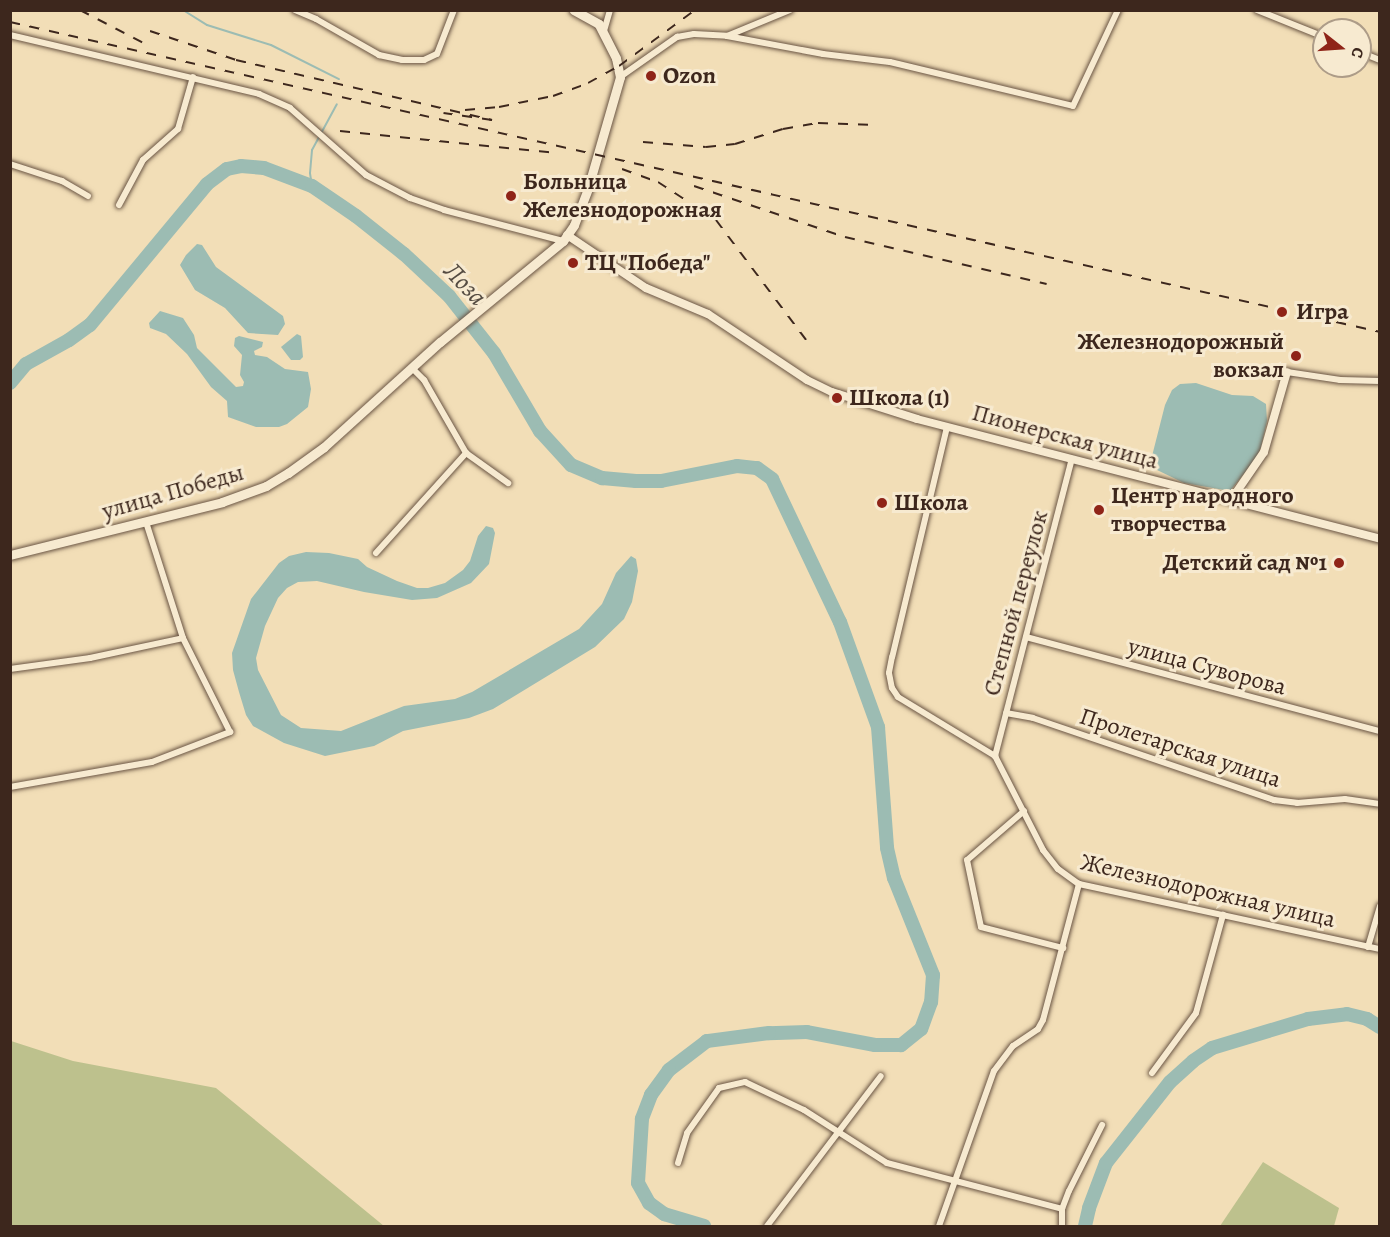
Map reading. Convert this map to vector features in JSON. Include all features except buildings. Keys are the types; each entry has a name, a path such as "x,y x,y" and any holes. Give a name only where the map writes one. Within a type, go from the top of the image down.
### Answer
{"main road":[{"path":"565,238 588,188 620,77 619,66 604,31 595,20 574,10"},
{"name":"улица Победы","path":"10,555 146,522 244,495 288,473 324,447 413,369 440,342 565,238"}],"street":[{"path":"295,10 316,19 379,55 402,60 424,60 437,54 454,10"},
{"path":"604,31 610,10"},
{"path":"727,36 790,10"},
{"path":"620,77 676,37 694,34 727,36 823,54 890,62 1073,105 1118,10"},
{"path":"1257,10 1312,32"},
{"path":"10,35 241,88 290,108 366,175 410,198 444,210 565,238"},
{"path":"118,205 143,160 177,129 193,77"},
{"path":"10,164 62,181 88,196"},
{"name":"Пионерская улица","path":"565,238 646,288 720,321 807,380 862,403 1380,539"},
{"path":"413,369 424,380 466,453 508,483"},
{"path":"1231,500 1264,452 1287,372 1340,380 1380,381"},
{"path":"947,427 889,673 892,688 898,697 995,756"},
{"path":"376,553 466,453"},
{"name":"Степной переулок","path":"995,756 1072,459"},
{"path":"10,788 152,762 230,732 183,638 146,522"},
{"path":"10,669 90,658 183,638"},
{"name":"улица Суворова","path":"1026,638 1380,731"},
{"name":"Пролетарская улица","path":"1006,713 1044,722 1274,800 1297,803 1345,799 1380,804"},
{"name":"Железнодорожная улица","path":"995,756 1053,863 1066,877 1079,884 1380,949"},
{"path":"1024,811 967,860 981,927 1063,948"},
{"path":"939,1227 994,1071 1012,1046 1038,1029 1043,1020 1079,884"},
{"path":"1368,947 1380,906"},
{"path":"1152,1073 1196,1013 1223,915"},
{"path":"767,1227 837,1130 881,1076"},
{"path":"678,1163 687,1133 718,1088 745,1082 804,1110 887,1163 1062,1209"},
{"path":"1062,1227 1062,1209 1102,1125"}],"green space":[{"path":"11,1041 73,1061 216,1088 384,1226 11,1226"},
{"path":"1263,1162 1339,1208 1334,1226 1220,1226"}],"water":[{"path":"197,244 202,245 216,267 283,316 285,324 278,335 248,333 225,308 195,290 180,265"},
{"path":"160,311 183,318 194,335 197,348 236,387 243,386 244,382 240,375 242,355 234,346 235,338 239,336 263,342 262,347 254,351 255,355 267,357 285,369 308,372 311,389 308,407 287,424 279,427 256,427 228,417 227,401 211,387 187,354 166,334 150,328 149,323"},
{"path":"297,334 301,336 303,357 300,360 291,360 281,347"},
{"path":"1196,383 1232,395 1253,396 1266,404 1267,421 1261,447 1255,460 1230,491 1184,483 1157,470 1151,460 1165,405 1172,390 1180,384"},
{"path":"486,526 493,528 495,533 489,564 471,583 437,598 412,600 317,581 298,582 287,588 278,598 265,626 256,658 258,670 281,715 301,728 341,731 404,706 455,699 472,692 579,629 602,604 616,573 631,556 636,559 638,571 632,602 624,619 595,647 493,709 469,718 403,731 374,746 325,756 284,743 253,726 246,715 239,692 233,670 232,653 251,599 279,563 289,556 306,552 329,553 358,559 367,567 397,581 417,588 428,588 445,583 463,570 470,561 478,536"}],"waterway":[{"path":"183,10 207,25 271,45 339,79"},
{"path":"312,186 310,173 312,150 337,104"},
{"name":"Лоза","path":"10,383 26,364 69,340 90,325 207,184 227,169 241,166 264,168 312,186 356,216 404,254 449,296 494,353 540,431 571,465 602,478 636,481 661,481 737,466 757,468 772,479 840,622 878,727 887,848 894,878 933,975 931,1002 921,1029 901,1045 875,1045 807,1032 769,1033 707,1041 669,1070 651,1095 642,1119 638,1183 649,1203 664,1214 704,1226"},
{"name":"Лоза","path":"10,373 16,377"},
{"path":"1085,1226 1089,1208 1106,1163 1170,1082 1193,1061 1212,1048 1308,1019 1347,1014 1367,1019 1380,1027"}],"railway":[{"path":"80,10 151,47"},
{"path":"465,110 499,107 553,96 588,83 619,66 695,10"},
{"path":"10,22 1380,332"},
{"path":"150,31 236,60 492,120 444,113"},
{"path":"643,142 706,147 735,144 783,129 818,123 876,125"},
{"path":"340,131 555,153"},
{"path":"622,169 658,182 716,220 806,340"},
{"path":"694,186 845,237 1047,284"}],"place":[{"name":"Ozon","path":"651,76"},
{"name":"Больница Железнодорожная","path":"511,196"},
{"name":"ТЦ \"Победа\"","path":"573,263"},
{"name":"Игра","path":"1282,312"},
{"name":"Железнодорожный вокзал","path":"1296,356"},
{"name":"Школа (1)","path":"837,398"},
{"name":"Школа","path":"882,503"},
{"name":"Центр народного творчества","path":"1099,510"},
{"name":"Детский сад №1","path":"1339,563"}]}
